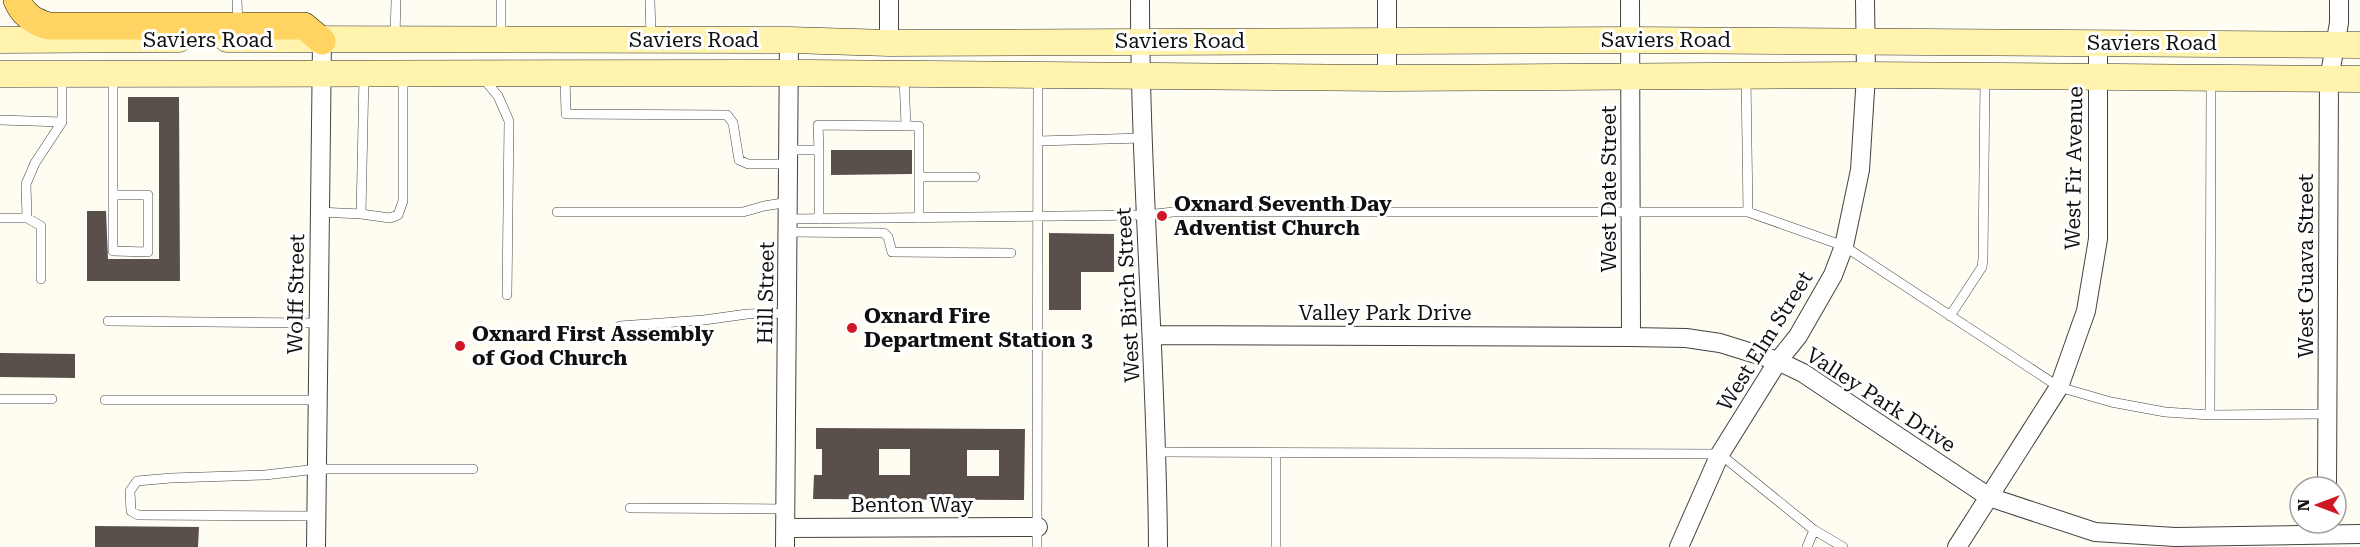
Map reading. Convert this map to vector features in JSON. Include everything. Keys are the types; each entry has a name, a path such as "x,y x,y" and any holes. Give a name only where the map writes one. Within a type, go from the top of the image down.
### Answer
{"main road":[{"path":"17,0 26,15 49,26 238,22 304,26 322,40"},
{"name":"Saviers Road","path":"0,40 238,22"},
{"name":"Saviers Road","path":"322,40 789,40 888,43 1630,40 2348,45"},
{"name":"Saviers Road","path":"0,74 789,73 1387,78 1985,75 2360,79"}],"street":[{"path":"888,43 889,0"},
{"name":"West Birch Street","path":"1140,0 1140,75 1158,452 1158,547"},
{"path":"1387,0 1387,78"},
{"name":"West Date Street","path":"1630,0 1631,337"},
{"name":"West Elm Street","path":"1679,547 1720,454 1778,361 1798,336 1833,275 1844,246 1860,170 1866,75 1865,0"},
{"name":"West Guava Street","path":"2327,475 2329,79 2348,45 2339,0"},
{"name":"Wolff Street","path":"316,547 322,40"},
{"name":"Hill Street","path":"786,547 789,40"},
{"name":"West Fir Avenue","path":"1957,547 2059,387 2086,311 2098,239 2098,43"},
{"name":"Valley Park Drive","path":"1152,335 1631,337 1686,338 1720,343 1778,361 1803,373 1989,497 2095,532 2175,537 2288,531"},
{"name":"Benton Way","path":"786,528 1038,527"}],"lane":[{"path":"396,0 396,39"},
{"path":"501,0 501,40"},
{"path":"650,0 651,40"},
{"path":"27,218 26,184 35,164 62,122 62,73"},
{"path":"113,73 113,195 113,251 148,252 148,195 113,195"},
{"path":"319,212 390,218 398,215 403,201 403,74"},
{"path":"480,74 498,96 509,121 507,295"},
{"path":"565,74 566,114 727,115 733,123 739,160 748,164 819,150"},
{"path":"904,74 906,126"},
{"path":"1037,547 1038,74"},
{"path":"361,214 364,75"},
{"path":"1746,75 1748,212"},
{"path":"1950,316 1982,267 1985,75"},
{"path":"2210,415 2211,79"},
{"path":"0,120 62,122"},
{"path":"819,219 818,125 919,126 919,218"},
{"path":"1038,141 1143,138"},
{"path":"919,177 975,177"},
{"path":"557,212 742,212 764,206 789,218 884,233 888,237 892,252 1011,253"},
{"path":"789,218 1147,215 1173,212 1748,212 1844,246 2059,387 2111,402 2154,410 2210,415 2327,414"},
{"path":"0,218 27,218 41,226 41,279"},
{"path":"620,326 704,321 747,314 788,313"},
{"path":"108,321 318,323"},
{"path":"0,399 52,399"},
{"path":"105,400 317,400"},
{"path":"1158,452 1720,454 1814,531 1843,547"},
{"path":"1276,453 1276,547"},
{"path":"316,516 138,515 131,511 130,491 137,481 143,480 265,475 317,469 473,469"},
{"path":"630,508 786,509"},
{"path":"1807,547 1814,531"}],"building":[{"path":"128,97 179,97 180,281 87,281 87,211 106,211 108,259 159,259 159,122 128,122"},
{"path":"831,150 912,150 912,174 831,175"},
{"path":"1049,233 1114,234 1114,272 1081,272 1081,310 1049,310"},
{"path":"0,353 75,354 75,378 0,377"},
{"path":"816,428 1025,429 1024,500 813,499 814,475 822,475 822,449 816,449","holes":["879,449 910,449 910,475 879,475","967,450 999,450 999,476 967,476"]},
{"path":"95,526 199,527 198,547 95,547"}],"place":[{"name":"Oxnard Seventh Day Adventist Church","path":"1162,216"},
{"name":"Oxnard Fire Department Station 3","path":"852,328"},
{"name":"Oxnard First Assembly of God Church","path":"460,346"}]}
